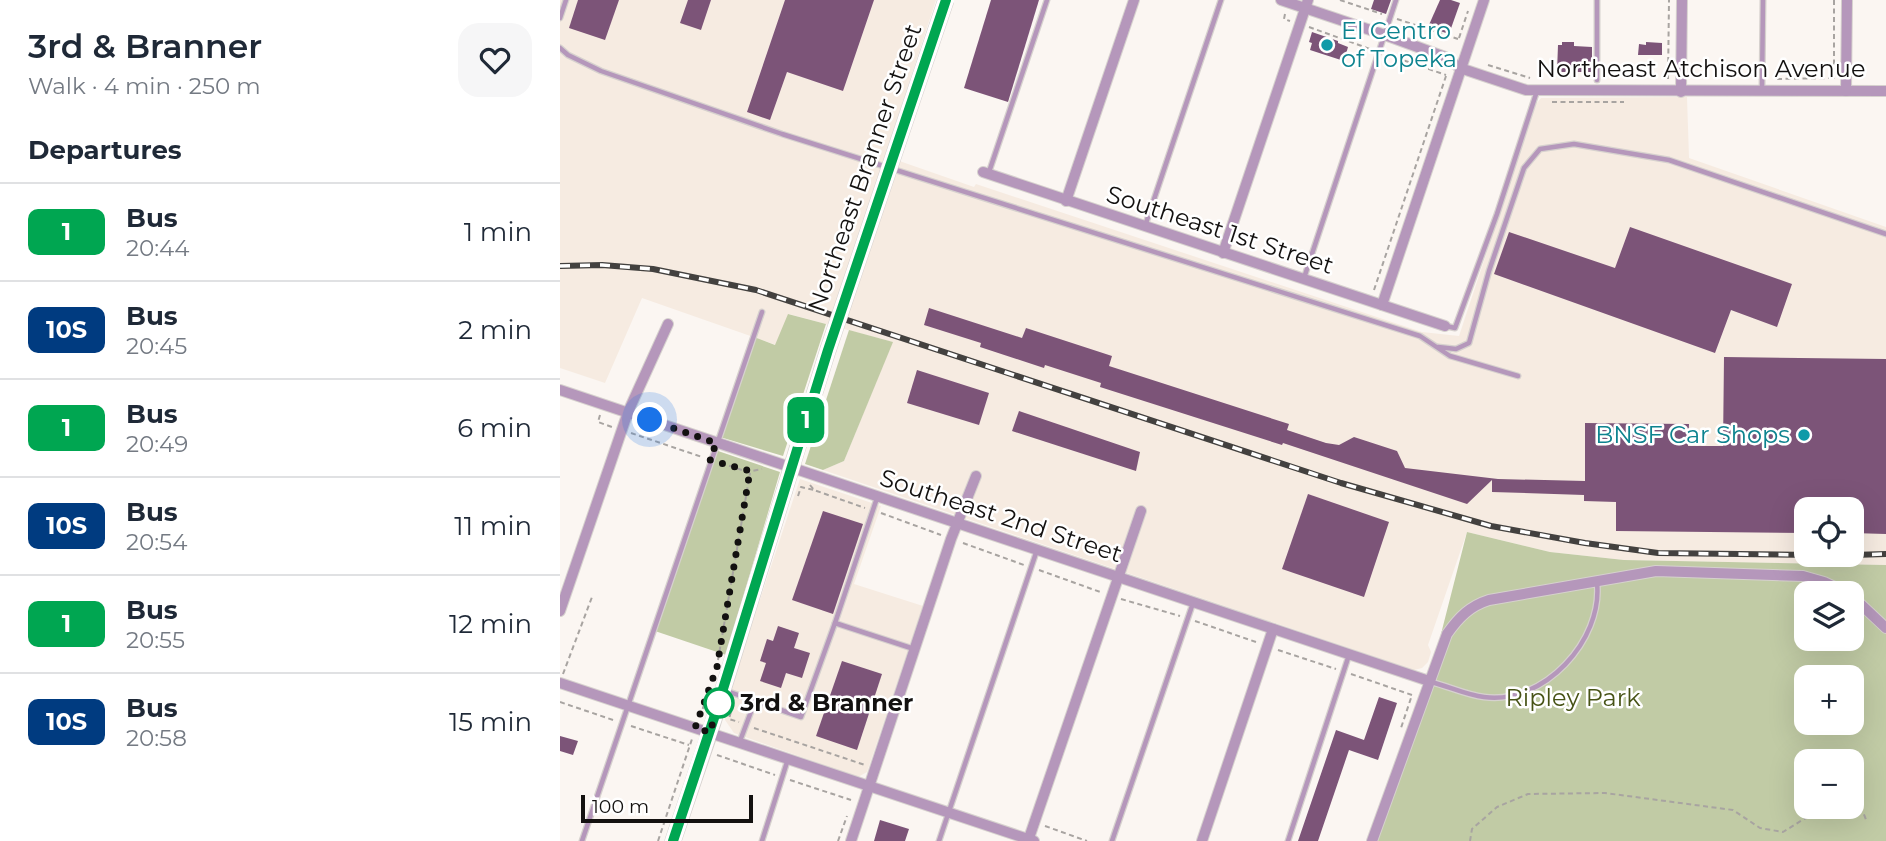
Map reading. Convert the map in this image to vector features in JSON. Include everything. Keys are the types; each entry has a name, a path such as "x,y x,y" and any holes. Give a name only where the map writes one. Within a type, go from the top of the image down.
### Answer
{"main road":[{"name":"Northeast Branner Street","path":"673,841 703,730 722,692 790,492 799,443 828,350 946,0"}],"street":[{"path":"1066,201 1134,0"},
{"name":"Northeast Atchison Avenue","path":"1281,0 1307,4 1445,57 1460,68 1526,90 1538,86 1667,92 1886,90"},
{"path":"1382,305 1483,0"},
{"path":"1681,92 1682,0"},
{"path":"1846,91 1847,0"},
{"path":"1223,253 1307,4"},
{"name":"Southeast 1st Street","path":"985,174 1445,326"},
{"path":"560,611 628,412 668,324"},
{"name":"Southeast 2nd Street","path":"560,390 1429,681"},
{"path":"851,841 951,539 976,476"},
{"path":"560,682 1030,840 1141,511"},
{"path":"1372,841 1447,634 1457,619 1468,610 1489,600 1656,571 1802,576 1820,581"},
{"path":"1864,607 1886,628"},
{"path":"1202,841 1273,629"}],"lane":[{"path":"560,18 566,0"},
{"path":"985,174 1046,0"},
{"path":"1144,227 1221,0"},
{"path":"1304,279 1396,0"},
{"path":"1597,0 1597,80"},
{"path":"1762,92 1763,0"},
{"path":"560,48 601,71 722,114 1420,336 1450,356 1518,376"},
{"path":"1445,326 1455,328 1497,214 1538,86"},
{"path":"1436,346 1456,349 1469,343 1489,271 1524,168 1540,149 1574,144 1669,160 1886,234"},
{"path":"582,841 762,312"},
{"path":"722,692 801,717 878,497"},
{"path":"939,841 1037,549"},
{"path":"1429,681 1485,697 1511,695 1532,688 1571,659 1586,637 1596,614 1597,582"},
{"path":"1112,841 1194,602"},
{"path":"835,623 915,649"},
{"path":"1287,841 1349,654"},
{"path":"740,742 755,701"},
{"path":"762,841 789,758"}],"path":[{"path":"1340,0 1458,39 1472,0"},
{"path":"1667,92 1669,0"},
{"path":"1762,79 1833,78 1833,0"},
{"path":"1488,65 1538,86"},
{"path":"1371,301 1446,75"},
{"path":"603,404 598,422 710,460 750,471 765,468"},
{"path":"717,667 750,471"},
{"path":"807,483 814,490"},
{"path":"790,492 798,496 800,487 814,490 1112,596 1412,695 1400,730"},
{"path":"560,682 592,597"},
{"path":"722,692 729,719 865,765"},
{"path":"658,841 703,730 722,692"},
{"path":"1470,841 1472,829 1497,807 1528,793 1605,793 1732,810 1760,828 1783,832 1804,819"},
{"path":"1864,814 1867,822"},
{"path":"1034,822 1087,841"}],"shaded area":[{"path":"560,0 936,0 885,156 1422,332 1459,336 1536,104 1541,98 1687,97 1689,158 1886,227 1886,565 1864,565 1864,497 1794,497 1794,563 1624,560 1550,552 1467,532 1428,645 1431,652 1428,662 1422,668 1414,670 823,470 844,461 892,342 789,314 776,345 642,298 605,383 560,368"},
{"path":"800,479 881,506 854,584 923,606 867,772 858,777 734,733 725,720 728,696"}],"green space":[{"path":"788,314 826,324 783,456 720,437 754,337 775,345"},
{"path":"849,330 893,342 844,461 823,470 805,464"},
{"path":"715,450 780,472 726,655 652,630"},
{"name":"Ripley Park","path":"1467,532 1550,552 1624,560 1794,563 1794,567 1886,565 1886,841 1375,841 1429,681"}],"building":[{"path":"578,0 619,0 605,40 569,28"},
{"path":"688,0 711,0 701,30 680,23"},
{"path":"785,0 874,0 843,91 787,72 770,120 747,112"},
{"path":"991,0 1039,0 1008,102 964,88"},
{"path":"1374,0 1391,0 1386,14 1371,9"},
{"path":"1440,0 1460,3 1449,34 1428,27"},
{"name":"El Centro of Topeka","path":"1312,32 1348,47 1344,61 1310,50"},
{"path":"1562,42 1592,47 1592,72 1557,72 1558,45 1562,45"},
{"path":"1646,42 1662,43 1662,55 1638,55 1639,44 1646,45"},
{"path":"1630,227 1792,284 1777,327 1731,310 1715,353 1494,274 1509,232 1615,268"},
{"name":"BNSF Car Shops","path":"929,308 1022,338 1026,328 1112,356 1109,366 1289,424 1287,430 1326,443 1339,445 1354,437 1397,451 1405,468 1498,479 1585,481 1585,423 1689,424 1688,446 1723,446 1724,357 1886,359 1886,534 1864,533 1864,497 1794,497 1794,533 1616,531 1616,502 1584,501 1584,495 1492,492 1492,480 1467,504 1283,443 1282,445 1100,387 1101,383 1045,365 1044,368 980,347 981,343 924,325"},
{"path":"917,370 989,393 979,425 907,403"},
{"path":"1019,411 1140,452 1136,471 1012,431"},
{"path":"1308,494 1389,522 1364,597 1282,569"},
{"path":"823,511 863,524 833,614 792,600"},
{"path":"778,626 799,633 794,648 810,653 802,678 786,673 781,688 760,681 766,663 760,661 767,639 773,641"},
{"path":"842,661 882,674 857,750 816,736"},
{"path":"1379,697 1397,703 1378,760 1349,750 1318,841 1298,841 1336,730 1364,740"},
{"path":"560,736 578,741 573,755 560,751"},
{"path":"880,820 909,829 905,841 874,841"}],"railway":[{"path":"560,266 602,265 653,269 756,290 1341,483 1491,526 1658,553 1794,555"},
{"path":"1864,555 1886,554"}],"bus line":[{"name":"1","path":"673,841 828,350 946,0"}],"place":[{"name":"El Centro of Topeka","path":"1327,45"},
{"name":"BNSF Car Shops","path":"1804,435"},
{"name":"3rd & Branner","path":"719,703"}],"route":[{"path":"650,420 716,443 710,460 750,471 717,667 695,728 710,732 719,703"}]}
